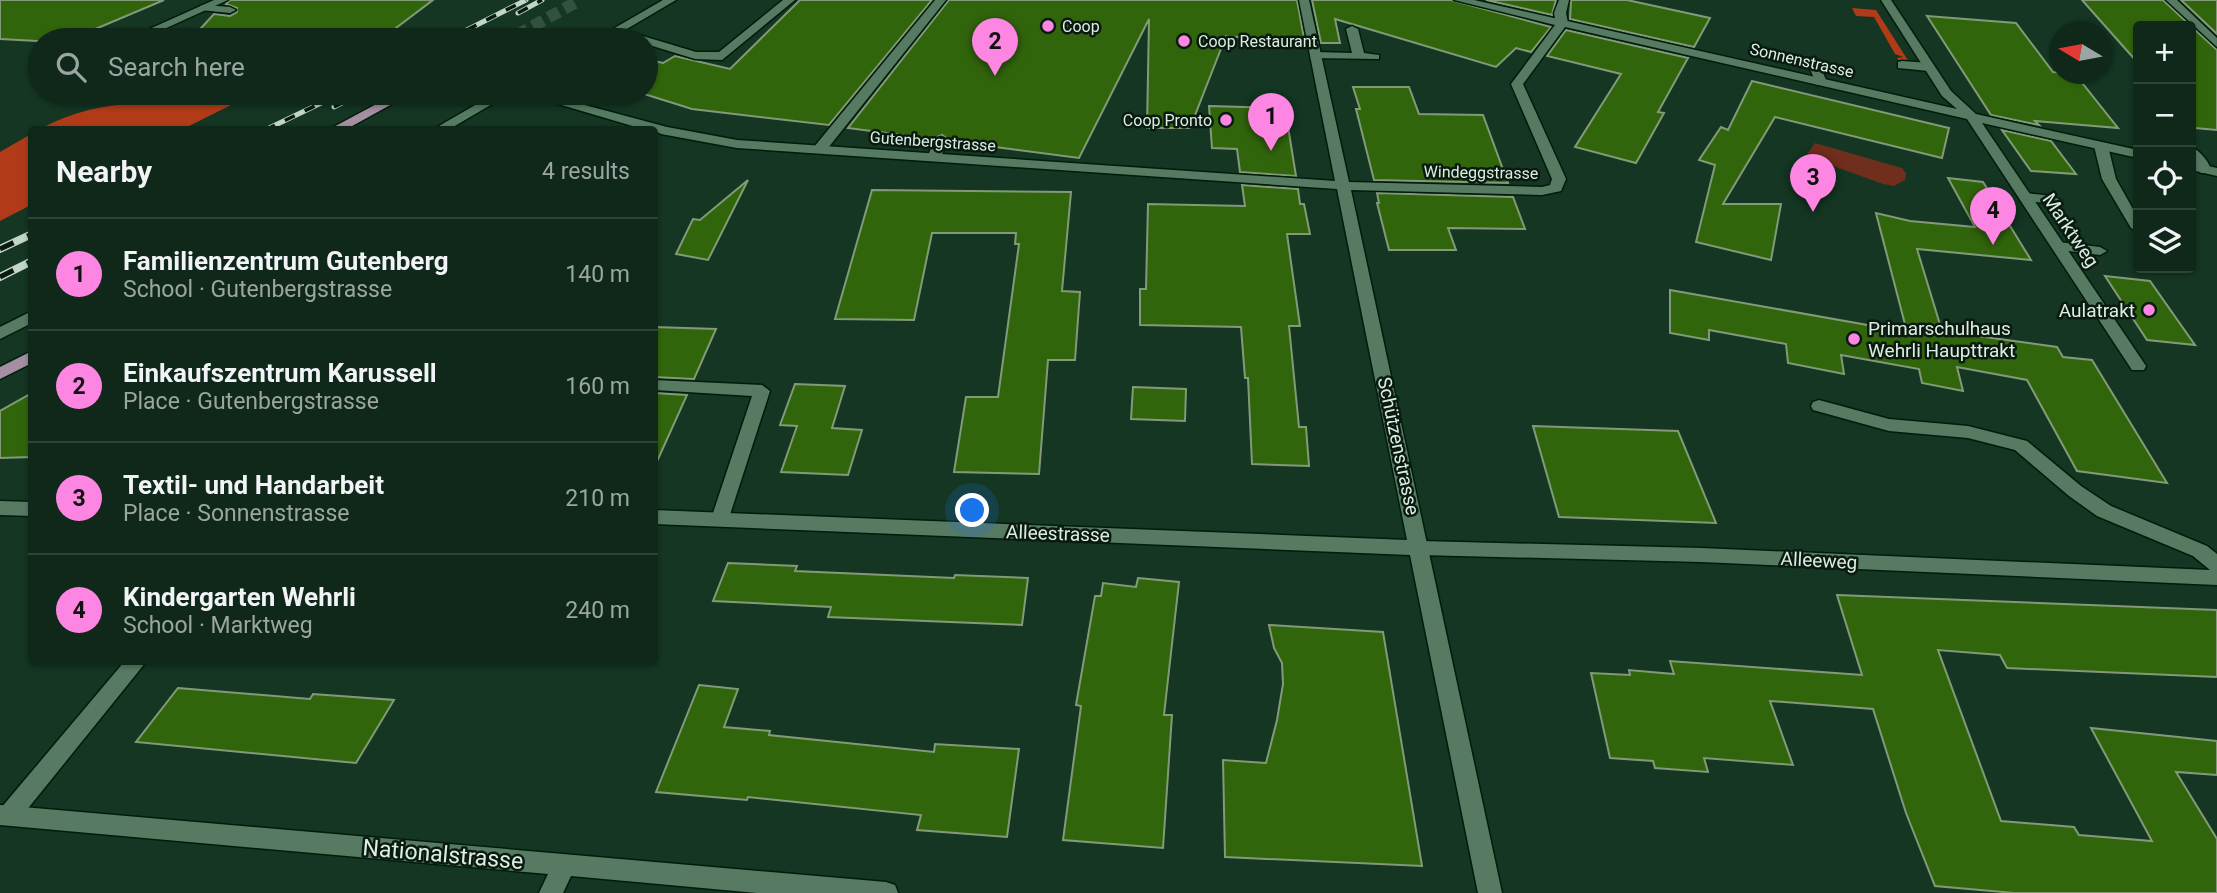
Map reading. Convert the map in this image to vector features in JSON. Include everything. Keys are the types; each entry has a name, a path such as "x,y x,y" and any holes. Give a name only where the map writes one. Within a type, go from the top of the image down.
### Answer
{"main road":[{"path":"342,126 383,105"},
{"path":"0,374 28,358"}],"street":[{"path":"621,28 671,0"},
{"path":"658,44 695,55 722,56 790,0"},
{"path":"819,150 941,0"},
{"name":"Schützenstrasse","path":"1304,0 1490,893"},
{"name":"Sonnenstrasse","path":"1459,0 2133,153"},
{"path":"1562,23 1560,13 1564,0"},
{"path":"1886,0 1946,93 1971,115"},
{"path":"2171,0 2217,44"},
{"path":"158,28 204,8 226,5"},
{"name":"Windeggstrasse","path":"1343,186 1542,191 1556,188 1559,179 1517,83 1562,23"},
{"path":"1352,29 1359,57"},
{"path":"1316,56 1375,57"},
{"path":"1902,65 1929,67"},
{"path":"1815,67 1821,82"},
{"path":"445,126 483,105"},
{"name":"Gutenbergstrasse","path":"571,105 648,126"},
{"name":"Marktweg","path":"1971,115 2138,366"},
{"name":"Gutenbergstrasse","path":"658,129 737,144 1343,186"},
{"path":"934,158 941,141"},
{"path":"2101,146 2102,163 2133,221"},
{"path":"2196,156 2212,171"},
{"path":"2026,197 2053,200"},
{"path":"2058,246 2100,251"},
{"path":"0,334 28,318"},
{"path":"658,385 762,391 720,519"},
{"path":"1819,406 1889,425 1968,432 2021,445 2075,491 2104,511 2200,551 2217,565"},
{"path":"0,508 28,509"},
{"name":"Alleestrasse","path":"658,517 1420,548"},
{"name":"Alleeweg","path":"1420,548 1702,555 2217,578"},
{"path":"5,815 133,665"},
{"name":"Nationalstrasse","path":"5,815 886,893"},
{"path":"551,893 564,865"}],"shaded area":[{"path":"1852,8 1876,10 1909,62 1900,62 1897,58 1903,57 1895,54 1874,17 1856,16"},
{"path":"115,105 231,105 189,126 46,126 90,110"},
{"path":"28,136 28,207 0,221 0,152"},
{"path":"1815,143 1902,168 1906,173 1905,180 1894,186 1883,184 1806,156"}],"building":[{"path":"0,0 164,0 98,28 28,28 28,41 0,39"},
{"path":"230,0 433,0 396,28 201,28 214,14 230,16 237,12 237,8 226,4"},
{"path":"800,0 932,0 829,125 692,109 658,98 658,62 663,63 675,56 730,69"},
{"path":"949,0 1297,0 1305,43 1226,36 1190,128 1147,128 1149,19 1079,158 950,141 942,135 933,139 848,128"},
{"path":"1312,0 1451,0 1551,27 1531,52 1516,48 1496,67 1335,19 1340,43 1321,43"},
{"path":"1486,0 1556,0 1552,15"},
{"path":"1571,0 1627,0 1710,18 1694,47 1570,19"},
{"path":"2082,0 2163,0 2186,21 2133,21 2133,57 2112,34 2112,21 2101,21"},
{"path":"2181,0 2217,0 2217,34"},
{"path":"1927,16 2016,23 2049,67 2049,84 2083,84 2118,128 2035,121 2039,125 1991,115"},
{"path":"1566,30 1688,58 1658,112 1664,113 1636,163 1575,147 1621,74 1547,56"},
{"path":"2196,31 2217,50 2217,130 2196,128"},
{"path":"1752,81 1949,128 1942,158 1775,117 1723,204 1781,204 1771,260 1696,242 1715,165 1699,160 1721,127 1728,130"},
{"path":"1353,87 1409,87 1419,114 1483,115 1508,183 1374,180"},
{"path":"1209,106 1285,108 1296,176 1240,172 1237,149 1212,148"},
{"path":"2002,130 2051,141 2076,174 2031,171"},
{"path":"1948,178 1983,182 2031,260 1917,249 1942,331 2057,347 2063,357 2092,360 2167,483 2077,471 2027,380 1957,367 1963,391 1922,383 1919,369 1841,355 1844,374 1788,363 1786,344 1709,330 1709,340 1670,333 1670,290 1907,332 1876,213 1910,221 1975,227"},
{"path":"748,180 708,260 676,254 693,219 700,220"},
{"path":"1242,185 1298,189 1300,204 1304,204 1310,234 1287,234 1300,326 1289,326 1299,427 1306,427 1309,466 1252,464 1248,378 1245,378 1241,327 1140,325 1140,289 1146,289 1148,204 1245,206"},
{"path":"872,190 1071,192 1062,291 1080,292 1075,360 1048,360 1039,474 954,472 966,397 998,397 1019,244 1015,244 1016,233 932,233 914,320 835,319"},
{"path":"1377,193 1513,197 1525,229 1448,228 1456,250 1389,250"},
{"name":"Aulatrakt","path":"2105,276 2150,281 2195,345 2147,340"},
{"path":"658,327 716,329 694,379 658,377"},
{"path":"795,384 845,386 832,428 862,430 848,475 781,472 797,426 780,425"},
{"path":"1133,387 1186,389 1185,421 1131,419"},
{"path":"658,393 687,395 658,459"},
{"path":"28,395 28,457 0,458 0,411"},
{"path":"1533,426 1678,431 1716,523 1559,517"},
{"path":"728,563 797,566 795,571 954,578 955,575 1028,578 1022,625 828,617 831,607 713,601"},
{"path":"1138,578 1179,582 1164,715 1172,715 1163,848 1063,840 1081,706 1076,705 1095,596 1101,596 1103,583 1136,587"},
{"path":"1837,595 2217,610 2217,677 2007,668 2000,655 1938,650 2001,821 2074,827 2079,835 2152,841 2091,728 2217,741 2217,775 2176,772 2217,839 2217,893 2014,893 1935,886 1906,813 1873,709 1770,701 1793,765 1704,758 1708,772 1655,768 1653,761 1610,758 1591,673 1630,675 1629,670 1674,674 1670,661 1862,675"},
{"path":"1269,625 1383,632 1422,866 1225,857 1223,760 1266,763 1277,720 1283,684 1282,663 1274,648"},
{"path":"699,685 738,689 724,727 770,731 769,735 934,752 935,744 1019,749 1007,837 917,830 921,815 748,797 747,800 656,792"},
{"path":"178,688 310,699 313,694 394,700 356,763 136,742"}],"tunnel":[{"path":"530,28 580,0"}],"railway":[{"path":"471,28 526,0"},
{"path":"518,13 542,0"},
{"path":"273,126 317,105"},
{"path":"334,107 338,105"},
{"path":"0,249 28,236"},
{"path":"0,277 28,263"}],"place":[{"name":"Coop","path":"1048,26"},
{"name":"Coop Restaurant","path":"1184,41"},
{"name":"Einkaufszentrum Karussell","path":"995,76"},
{"name":"Coop Pronto","path":"1226,120"},
{"name":"Familienzentrum Gutenberg","path":"1271,151"},
{"name":"Textil- und Handarbeit","path":"1813,212"},
{"name":"Kindergarten Wehrli","path":"1993,245"},
{"name":"Aulatrakt","path":"2149,310"},
{"name":"Primarschulhaus Wehrli Haupttrakt","path":"1854,339"}]}
